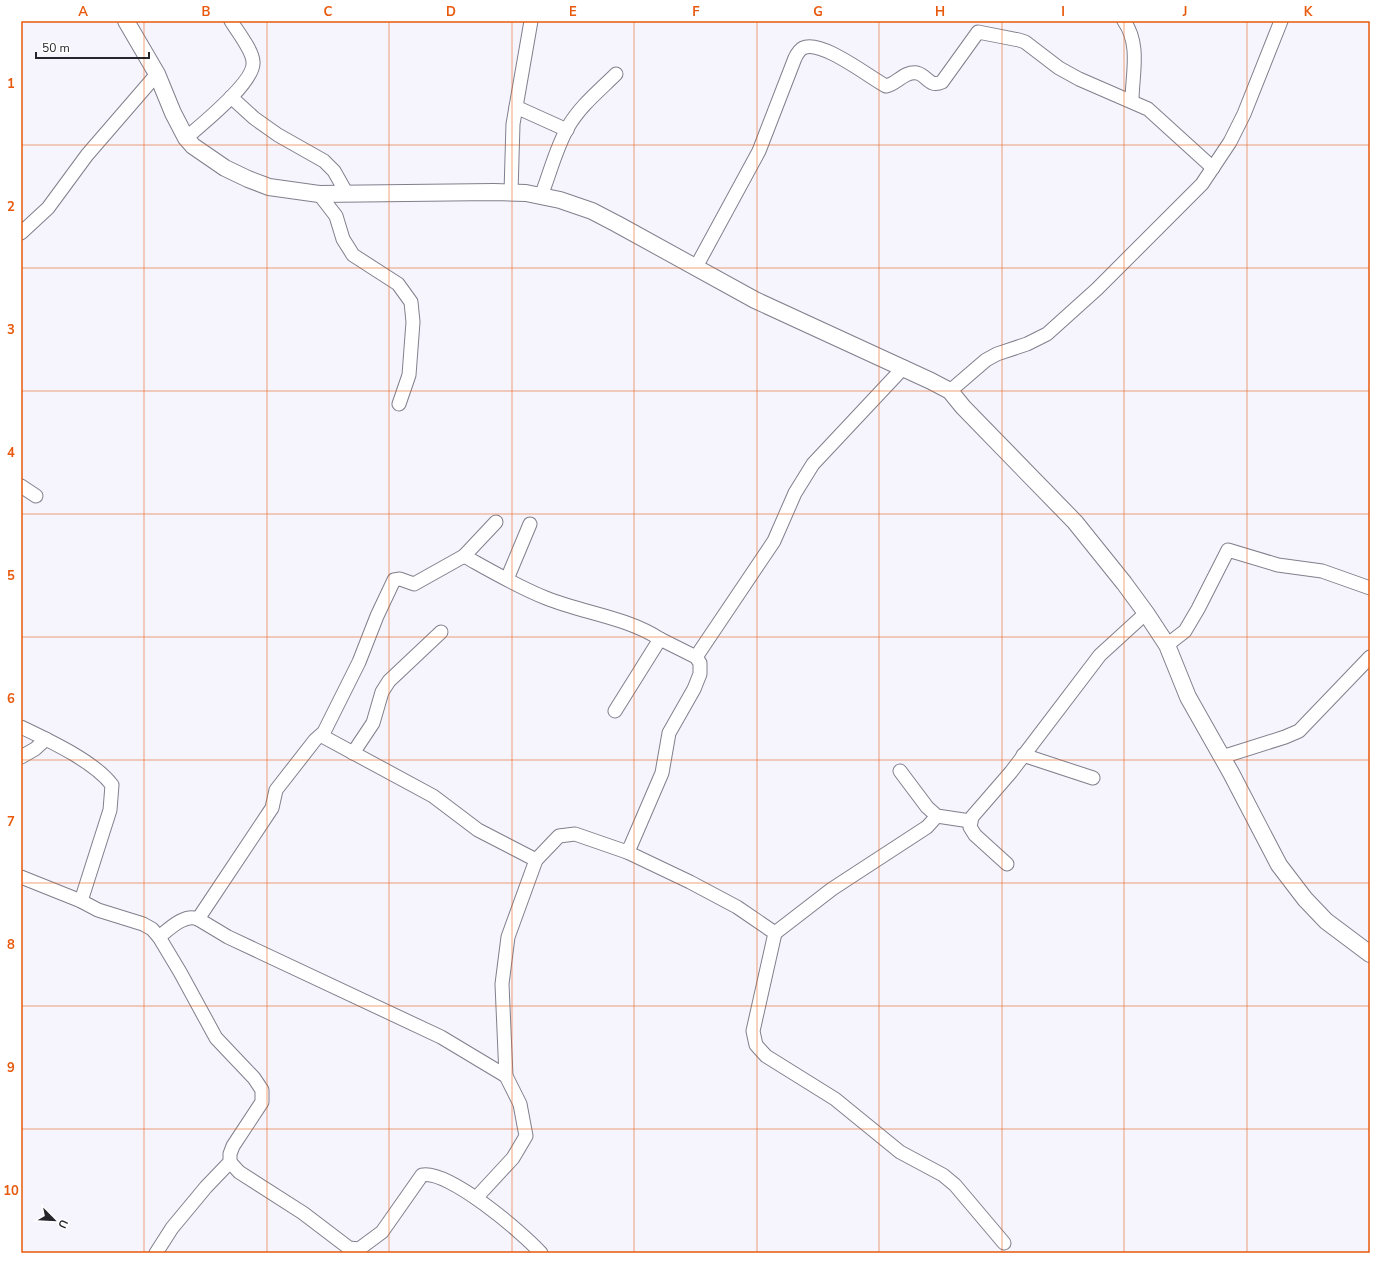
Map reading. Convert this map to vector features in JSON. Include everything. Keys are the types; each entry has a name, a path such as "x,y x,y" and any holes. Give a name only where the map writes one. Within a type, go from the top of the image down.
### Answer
{"street":[{"path":"126,21 157,74 186,138 193,146 226,168 248,179 269,187 319,194 511,192 560,200 592,212 755,300 904,367 950,391 963,407 1075,522 1146,613 1167,645 1188,697 1231,773 1279,865 1305,899 1326,921 1370,954"},
{"path":"186,138 232,97 251,74 253,62 250,52 231,21"},
{"path":"511,192 513,124 531,21"},
{"path":"1124,21 1128,26 1134,47 1135,64 1132,101"},
{"path":"950,391 986,360 997,354 1027,344 1047,334 1097,289 1202,184 1213,168 1244,114 1281,21"},
{"path":"696,267 759,151 799,51 804,47 809,47 836,56 886,86 912,73 919,73 932,84 937,84 946,78 980,26 1025,42 1065,72 1148,108 1213,168"},
{"path":"21,233 48,208 87,155 157,74"},
{"path":"541,196 567,130 589,100 616,74"},
{"path":"232,97 266,127 324,161 334,171 347,194"},
{"path":"516,107 567,130"},
{"path":"319,194 336,216 343,239 353,254 398,284 411,302 413,322 409,375 399,404"},
{"path":"696,657 774,540 796,493 813,464 904,367"},
{"path":"21,486 36,496"},
{"path":"198,919 272,808 276,790 315,740 322,736 360,662 377,616 394,580 400,579 414,584 464,556 496,522"},
{"path":"507,579 530,524"},
{"path":"1167,645 1185,631 1228,550 1278,565 1322,571 1370,588"},
{"path":"464,556 546,598 638,627 696,657 700,663 700,674 694,688 668,733 662,773 627,852"},
{"path":"1007,864 975,835 970,827 970,821 1100,655 1146,613"},
{"path":"353,753 373,723 382,692 389,681 441,632"},
{"path":"615,711 660,639"},
{"path":"1222,757 1285,737 1299,731 1370,657"},
{"path":"21,727 46,739 104,774 112,785 110,810 81,901"},
{"path":"322,736 433,796 478,830 536,860"},
{"path":"21,757 35,749 46,739"},
{"path":"1023,755 1093,778"},
{"path":"900,771 927,807 937,816 970,821"},
{"path":"937,816 927,827 832,889 775,933 753,1032 756,1045 766,1056 835,1099 900,1152 943,1175 955,1185 1004,1243"},
{"path":"476,1198 513,1158 526,1136 520,1104 506,1076 502,984 508,937 536,860 559,836 575,834 627,852 738,907 775,933"},
{"path":"21,877 81,901 98,910 143,924 159,937 216,1038 254,1078 262,1090 262,1102 233,1146 230,1154 230,1162 239,1172 303,1213 349,1248 359,1250 382,1232 422,1175 430,1173 476,1198 531,1241 541,1253"},
{"path":"159,937 186,918 193,917 198,919 228,937 441,1037 506,1076"},
{"path":"156,1253 172,1228 206,1187 230,1162"}]}
